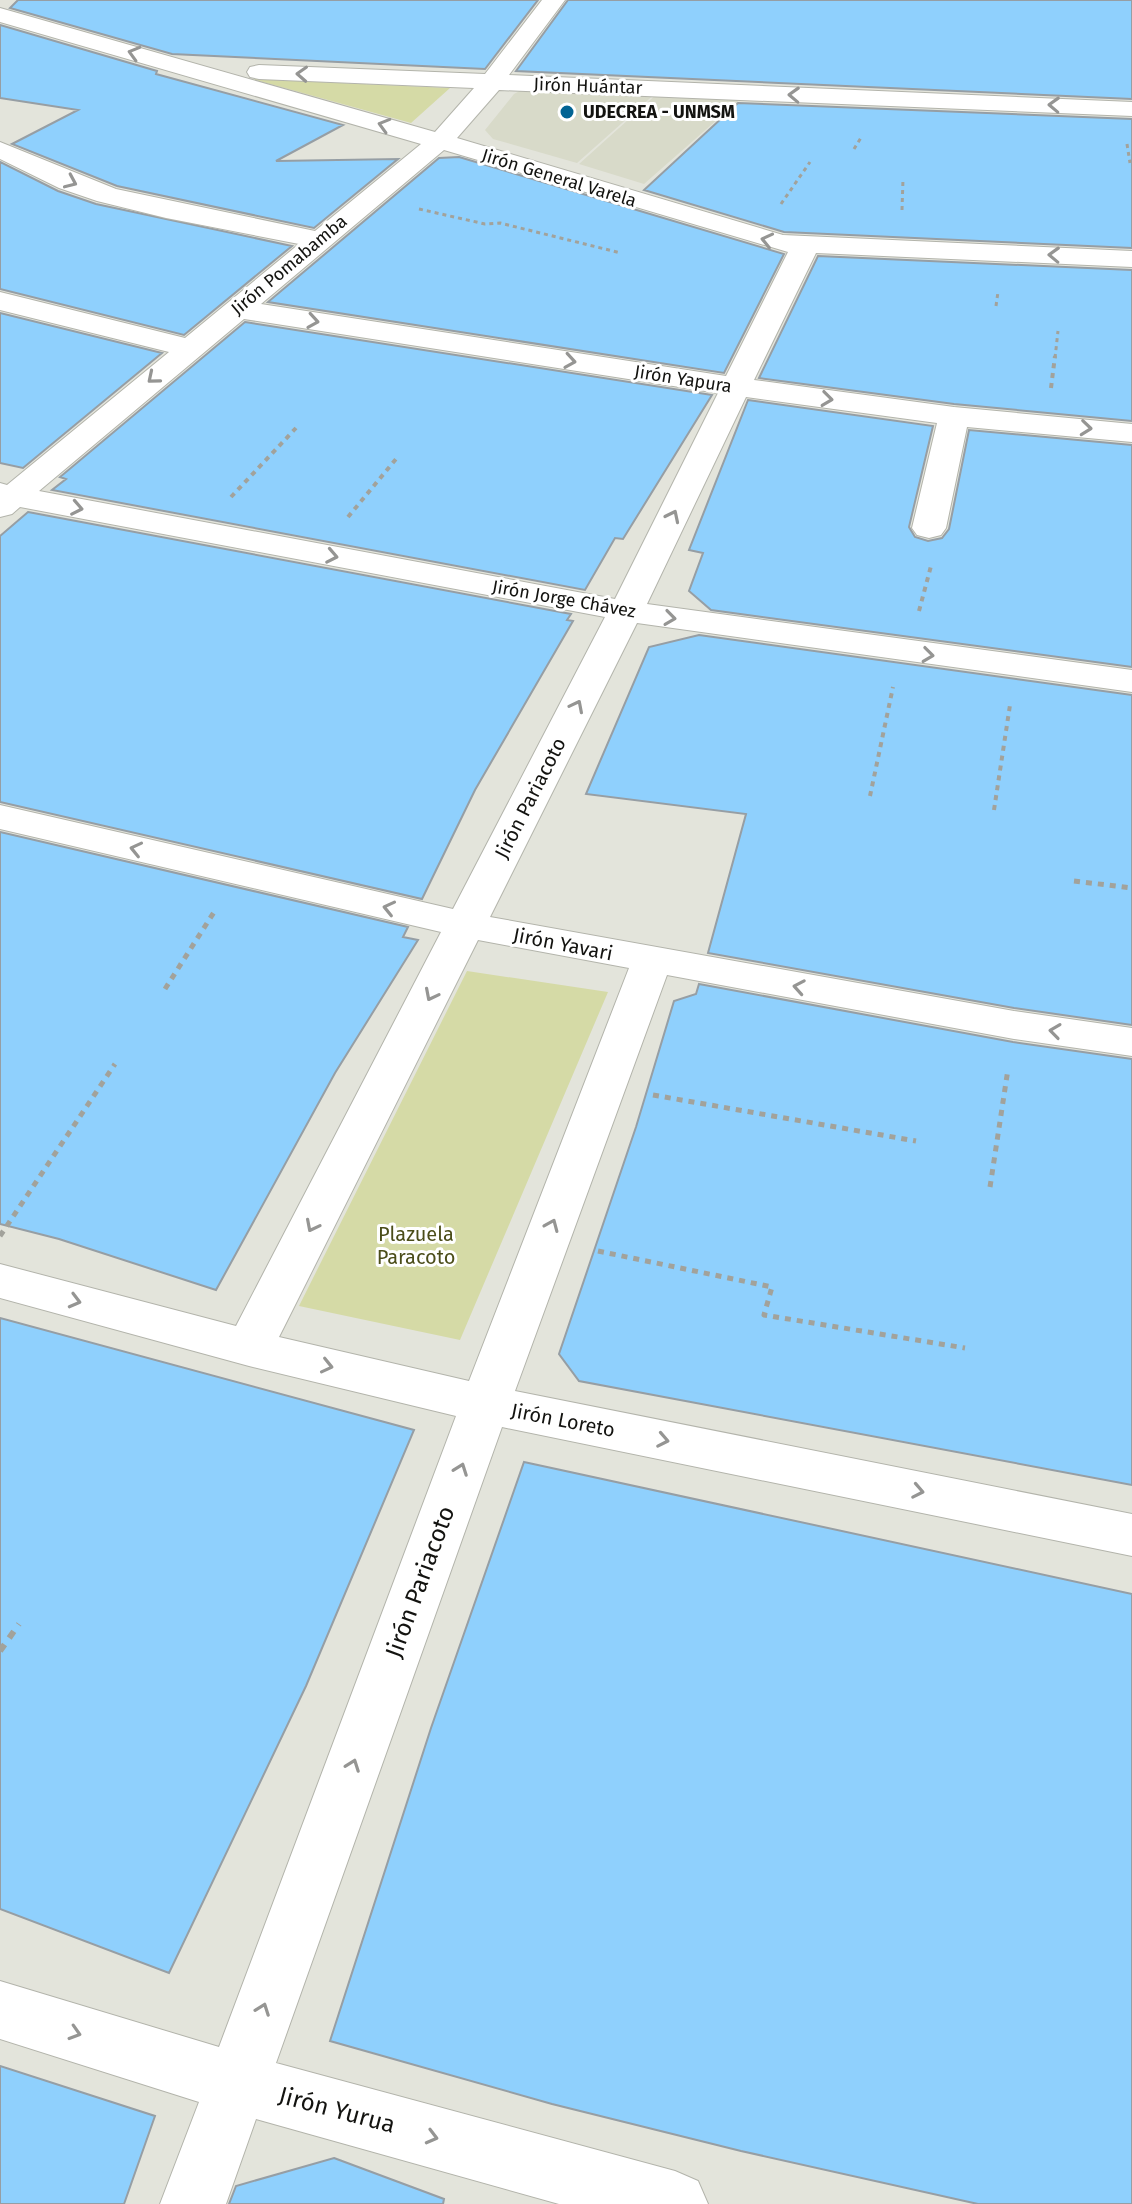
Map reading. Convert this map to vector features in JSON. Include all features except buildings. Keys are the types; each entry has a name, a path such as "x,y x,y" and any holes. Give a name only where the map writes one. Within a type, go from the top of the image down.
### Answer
{"street":[{"name":"Jirón Pomabamba","path":"4,498 440,141 469,112 554,0"},
{"name":"Jirón General Varela","path":"0,15 440,141 731,231 805,246 1132,259"},
{"name":"Jirón Huántar","path":"188,68 1132,109"},
{"path":"0,150 18,155 75,185 114,197 319,240"},
{"name":"Jirón Pariacoto","path":"249,1348 626,611 805,246"},
{"path":"0,301 189,348"},
{"name":"Jirón Yapura","path":"236,309 737,387 954,416 1132,433"},
{"path":"932,541 954,416"},
{"name":"Jirón Jorge Chávez","path":"4,498 626,611 1132,681"},
{"name":"Jirón Yavari","path":"0,817 465,925 1014,1025 1132,1042"},
{"name":"Jirón Pariacoto","path":"193,2204 485,1404 652,961"},
{"name":"Jirón Loreto","path":"0,1281 249,1348 485,1404 1132,1535"},
{"name":"Jirón Yurua","path":"0,2010 236,2083 675,2204"}],"path":[{"path":"370,198 485,224 500,223 621,253"},
{"path":"1046,424 1058,331"},
{"path":"199,531 296,428"},
{"path":"318,553 396,459"},
{"path":"870,796 932,541"},
{"path":"994,810 1016,666"},
{"path":"165,989 239,873"},
{"path":"1074,881 1132,888"},
{"path":"990,1187 1014,1025"},
{"path":"0,1236 115,1064"},
{"path":"606,1086 916,1141"},
{"path":"546,1241 772,1287 764,1315 965,1348"},
{"path":"0,1651 19,1624"}],"shaded area":[{"name":"UDECREA - UNMSM","path":"531,85 657,92 577,163 493,139 485,130 514,94"},
{"path":"659,92 744,96 644,184 579,164"}],"green space":[{"path":"252,79 450,88 411,123"},
{"name":"Plazuela Paracoto","path":"467,971 608,992 460,1340 299,1306"}],"place":[{"name":"UDECREA - UNMSM","path":"567,112"}]}
